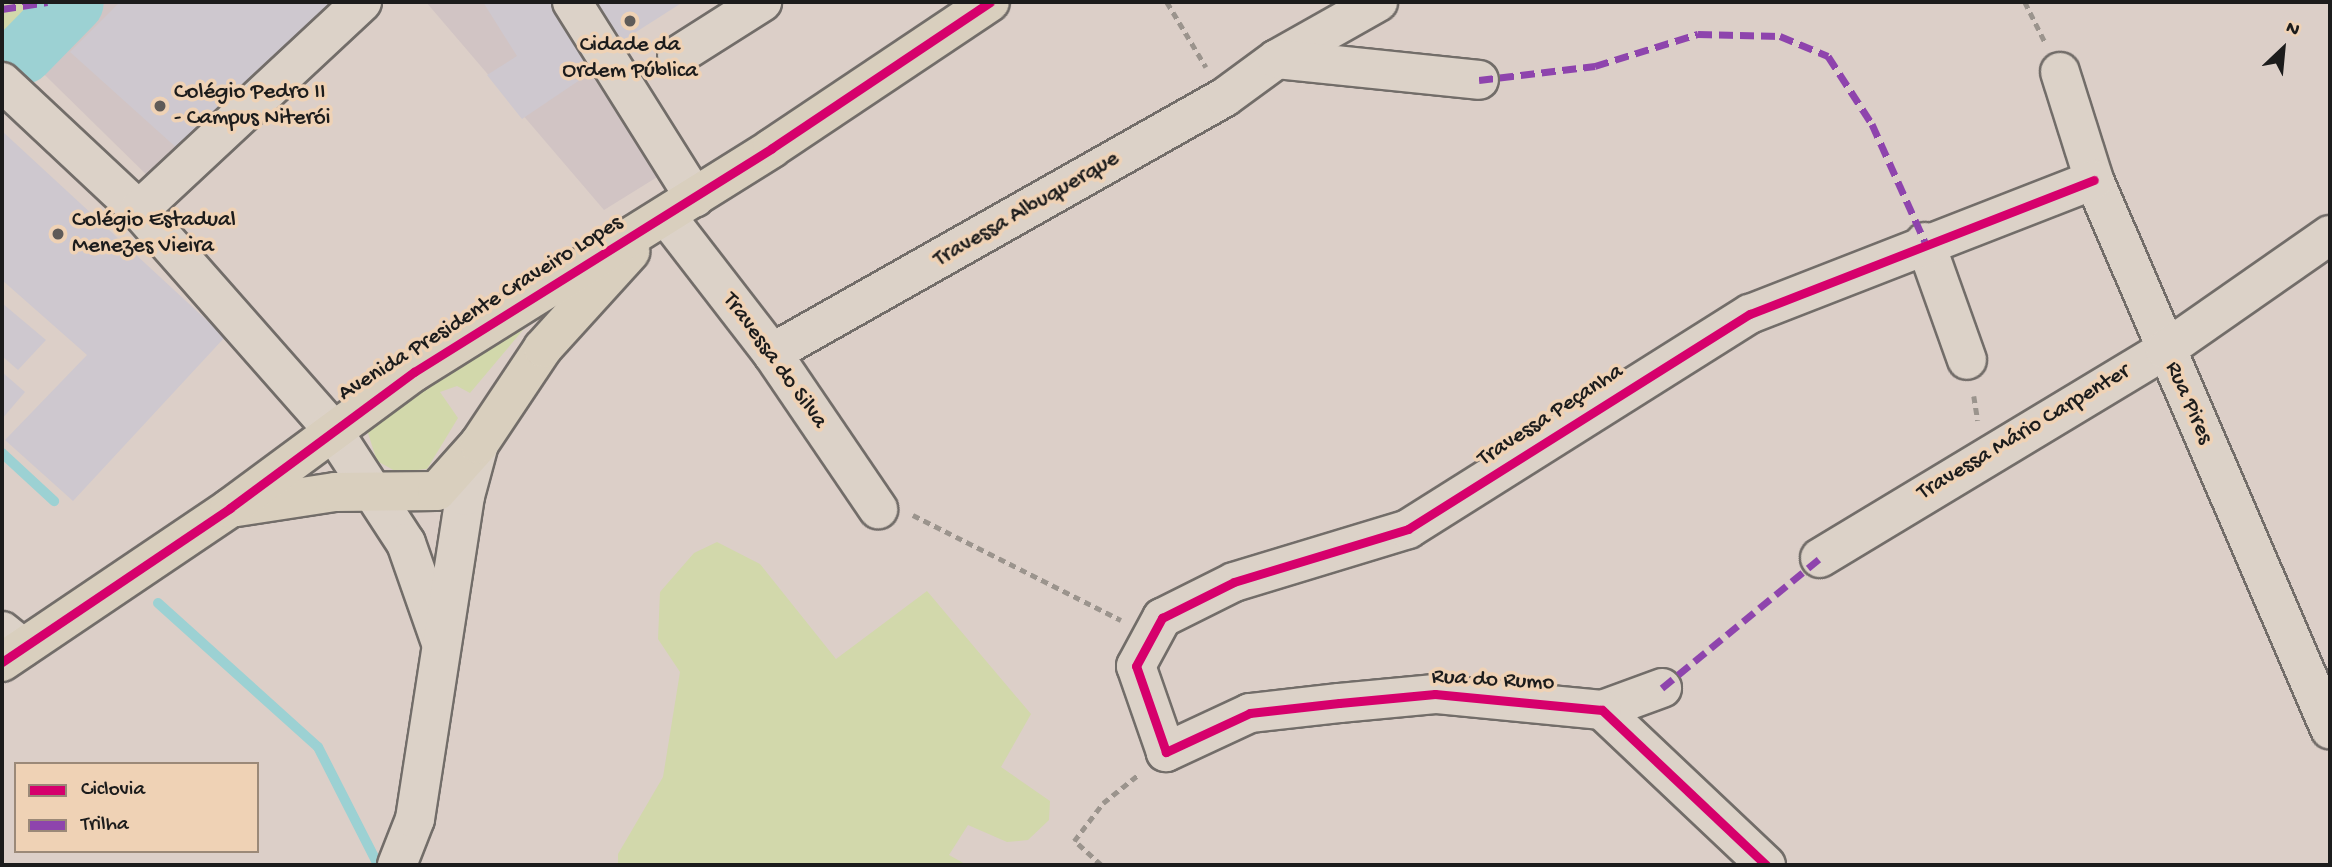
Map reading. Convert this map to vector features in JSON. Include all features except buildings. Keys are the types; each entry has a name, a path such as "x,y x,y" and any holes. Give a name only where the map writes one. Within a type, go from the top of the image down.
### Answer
{"main road":[{"name":"Avenida Presidente Craveiro Lopes","path":"9,646 230,508 331,428 680,207 990,2"},
{"name":"Avenida Presidente Craveiro Lopes","path":"230,508 335,492 374,495 437,491 479,444 543,348 680,207"}],"street":[{"path":"139,211 362,2"},
{"name":"Travessa do Silva","path":"572,2 680,207 772,353 878,509"},
{"path":"677,56 762,2"},
{"name":"Travessa Albuquerque","path":"772,353 1225,97 1277,59 1378,2"},
{"path":"1277,59 1479,80"},
{"name":"Rua Pires","path":"2060,72 2094,180 2165,351 2330,729"},
{"path":"2,82 139,211 331,428 374,495 425,584 441,643"},
{"name":"Travessa Peçanha","path":"1166,752 1136,666 1148,635 1162,618 1234,582 1408,529 1750,314 1925,242 2094,180"},
{"name":"Travessa Mário Carpenter","path":"1820,558 1984,453 2165,351 2330,235"},
{"path":"1925,242 1967,360"},
{"name":"Avenida Presidente Craveiro Lopes","path":"397,865 415,819 441,643 479,444"},
{"path":"1662,688 1602,710 1766,865"},
{"name":"Rua do Rumo","path":"1166,752 1250,713 1339,703 1435,694 1602,710"}],"path":[{"path":"1167,2 1225,97"},
{"path":"1967,360 1984,453"},
{"path":"878,509 902,510 1148,635"},
{"path":"1101,865 1074,841 1103,803 1166,752"}],"shaded area":[{"name":"Colégio Pedro II - Campus Niterói","path":"2,2 353,2 159,187 2,33"},
{"path":"426,2 564,2 675,166 604,210"}],"green space":[{"path":"2,2 73,2 23,53 2,33"},
{"path":"555,292 470,393 457,386 440,392 458,418 427,469 397,472 377,461 367,430"},
{"path":"717,542 760,564 836,659 927,591 1031,714 1001,767 1050,801 1049,820 1028,840 1007,842 968,825 949,855 967,865 618,865 618,854 663,777 680,672 658,639 660,592 694,553"}],"waterway":[{"path":"23,53 73,2"},
{"path":"2,453 54,501"},
{"path":"158,603 318,747 376,861"}],"marked path":[{"path":"2,9 47,2"},
{"path":"1479,80 1595,66 1698,34 1780,36 1828,56 1872,124 1925,242"},
{"path":"1662,688 1820,558"}],"cycle path":[{"path":"2,662 230,508 414,372 772,148 990,2"},
{"path":"1766,865 1602,710 1435,694 1339,703 1250,713 1166,752 1136,666 1162,618 1234,582 1408,529 1750,314 2094,180"}],"place":[{"name":"Cidade da Ordem Pública","path":"630,21"},
{"name":"Colégio Pedro II - Campus Niterói","path":"160,106"},
{"name":"Colégio Estadual Menezes Vieira","path":"58,234"}]}
